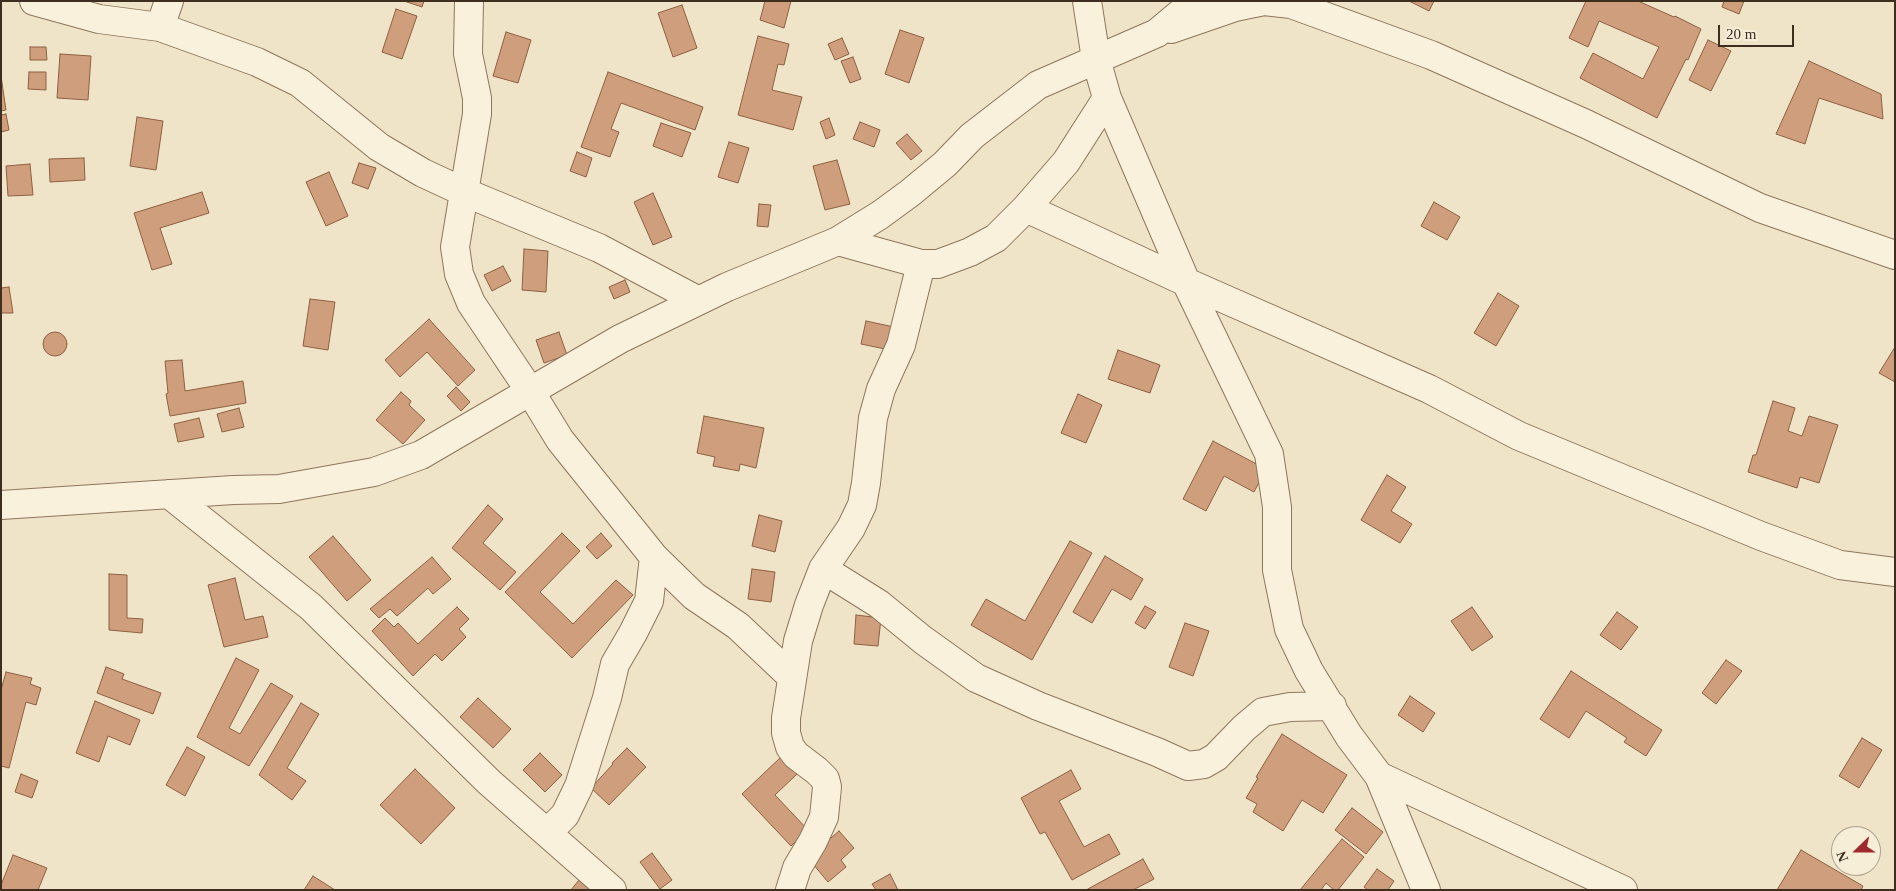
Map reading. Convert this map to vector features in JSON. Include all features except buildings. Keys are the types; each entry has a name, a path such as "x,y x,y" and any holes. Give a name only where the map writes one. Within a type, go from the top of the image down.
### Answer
{"street":[{"path":"34,1 99,19 160,27 257,62 300,83 380,147 423,173 599,248 697,300"},
{"path":"160,27 169,1"},
{"path":"469,1 468,54 477,98 477,114 454,247 460,274 472,303 560,440 654,557 694,596 738,626 792,677"},
{"path":"1087,1 1096,59 1107,98 1186,282 1268,454 1277,507 1277,570 1289,629 1309,670 1349,736 1379,776 1426,890"},
{"path":"1158,33 1195,1"},
{"path":"1,505 233,490 279,489 374,472 420,456 620,339 697,300 838,242 910,193 945,164 972,136 1038,84 1158,33 1235,7 1264,1 1291,4 1431,54 1586,124 1760,208 1895,255"},
{"path":"838,242 921,264 938,264 970,252 996,238 1026,208 1066,162 1107,98"},
{"path":"1026,208 1186,282 1429,389 1519,436 1752,533 1840,565 1895,572"},
{"path":"790,890 797,868 813,841 824,817 827,787 825,780 817,771 796,755 790,747 786,733 786,718 792,677 801,632 823,569 851,528 862,505 873,418 881,389 901,346 921,264"},
{"path":"169,494 311,607 489,782 612,890"},
{"path":"547,833 565,815 579,786 605,706 615,664 649,601 654,557"},
{"path":"823,569 878,604 923,640 976,678 1038,706 1188,766 1204,764 1216,757 1244,728 1263,712 1290,707 1332,706"},
{"path":"1379,776 1623,890"}]}
